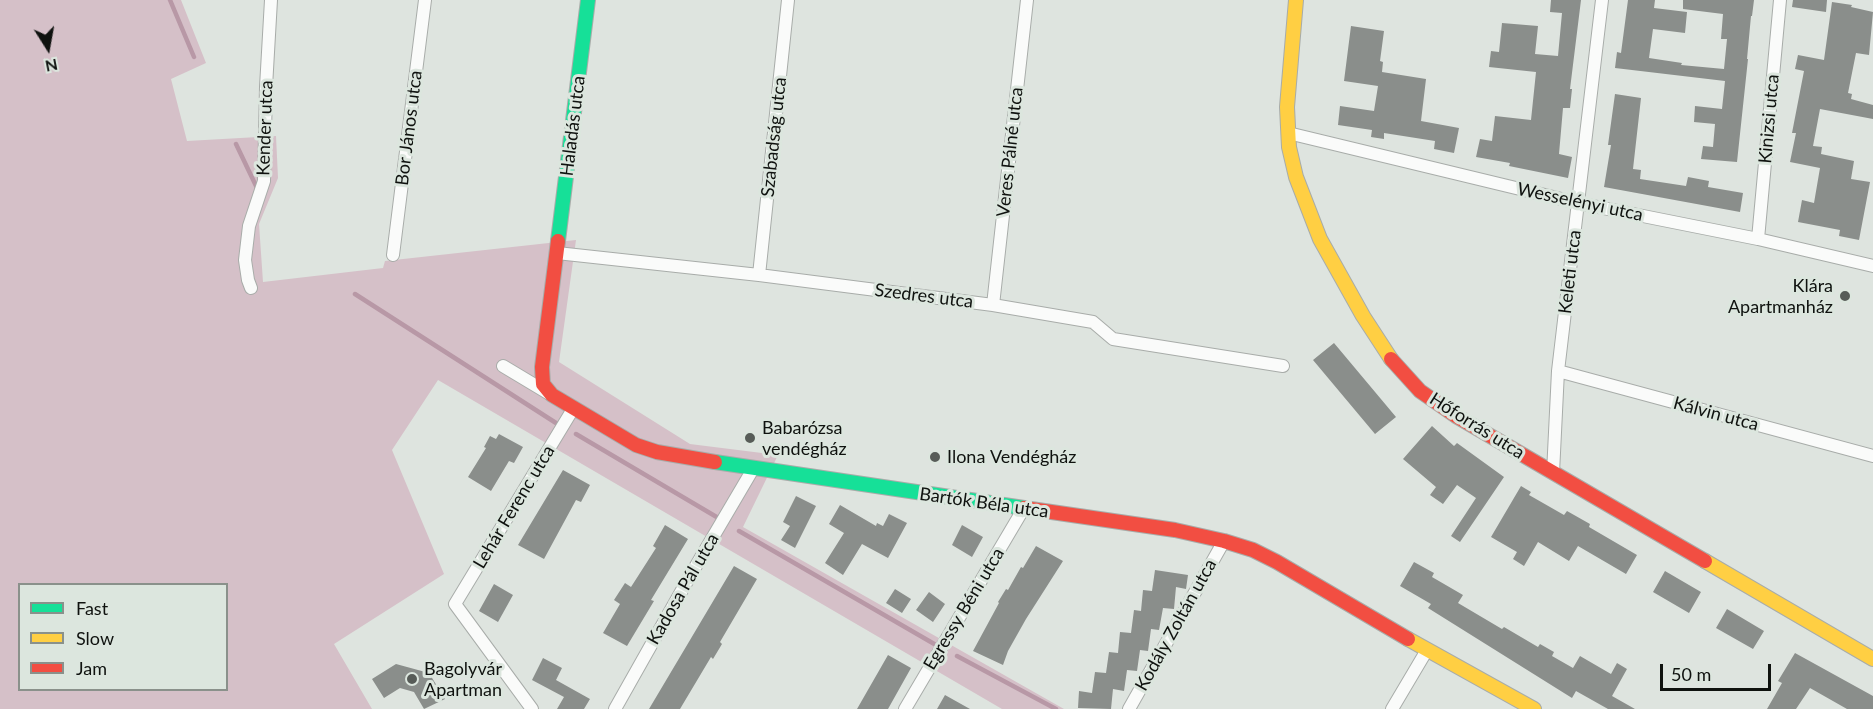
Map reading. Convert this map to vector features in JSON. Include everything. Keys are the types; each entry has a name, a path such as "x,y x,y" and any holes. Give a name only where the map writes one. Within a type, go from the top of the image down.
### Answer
{"street":[{"name":"Kender utca","path":"251,288 246,271 245,251 249,226 264,181 271,0"},
{"name":"Bor János utca","path":"393,255 426,0"},
{"name":"Haladás utca","path":"557,253 588,0"},
{"name":"Szabadság utca","path":"759,275 788,0"},
{"name":"Veres Pálné utca","path":"993,305 1027,0"},
{"name":"Hőforrás utca","path":"1296,0 1288,86 1288,133 1296,177 1320,239 1363,316 1390,358 1406,377 1437,404 1873,659"},
{"name":"Keleti utca","path":"1554,473 1558,370 1602,0"},
{"name":"Kinizsi utca","path":"1758,239 1780,0"},
{"name":"Wesselényi utca","path":"1288,133 1578,203 1758,239 1873,266"},
{"name":"Szedres utca","path":"557,253 759,275 993,305 1093,322 1113,339 1283,366"},
{"path":"552,395 543,384 542,367 557,253"},
{"path":"503,366 552,395"},
{"name":"Kálvin utca","path":"1558,370 1873,456"},
{"name":"Bartók Béla utca","path":"552,395 645,449 753,470 1175,530 1224,541 1265,555 1427,650 1534,709"},
{"name":"Lehár Ferenc utca","path":"532,709 455,604 573,409"},
{"name":"Kadosa Pál utca","path":"615,709 753,470"},
{"name":"Egressy Béni utca","path":"905,709 1024,508"},
{"name":"Kodály Zoltán utca","path":"1129,709 1224,541"},
{"path":"1392,709 1427,650"}],"shaded area":[{"path":"0,0 181,0 206,63 171,79 187,141 276,136 278,178 259,224 263,282 383,268 385,261 576,240 559,362 690,444 778,455 743,527 1064,709 1002,709 438,380 392,450 444,574 334,644 372,709 0,709"}],"building":[{"path":"1551,0 1581,0 1570,89 1572,89 1570,108 1563,108 1559,154 1572,157 1568,178 1476,157 1480,139 1492,141 1495,116 1531,120 1536,72 1489,67 1491,51 1499,52 1502,23 1538,26 1535,54 1558,56 1562,13 1550,12"},
{"path":"1628,0 1655,0 1654,8 1687,12 1685,33 1653,29 1649,58 1682,63 1681,65 1724,69 1727,39 1721,39 1723,14 1683,9 1683,0 1754,0 1737,162 1701,159 1703,146 1713,147 1715,124 1694,122 1695,106 1722,109 1725,81 1615,68 1617,52 1621,53"},
{"path":"1793,0 1827,0 1826,12 1792,7"},
{"path":"1832,2 1852,5 1851,7 1873,12 1869,55 1856,53 1848,93 1852,94 1851,99 1873,105 1873,119 1820,109 1813,146 1822,147 1821,154 1854,161 1851,179 1870,182 1859,240 1839,236 1840,230 1798,222 1802,200 1814,203 1820,168 1790,162 1796,133 1792,133 1804,71 1795,69 1798,55 1824,60"},
{"path":"1351,26 1384,31 1380,61 1383,62 1382,72 1426,79 1421,121 1459,128 1454,153 1434,149 1435,141 1384,133 1384,139 1371,137 1372,130 1338,125 1340,106 1374,111 1378,86 1344,81"},
{"path":"1615,94 1641,98 1633,169 1641,170 1640,179 1686,186 1688,177 1709,181 1708,187 1743,193 1740,212 1604,187 1611,145 1608,145"},
{"path":"1334,343 1396,417 1375,434 1313,360"},
{"path":"1432,426 1454,446 1457,443 1504,477 1460,542 1451,536 1476,498 1457,485 1443,504 1430,495 1436,487 1403,459"},
{"path":"499,434 523,447 514,463 509,461 491,491 468,477 486,448 484,447 490,436 496,439"},
{"path":"563,470 590,485 581,502 576,500 544,559 518,545"},
{"path":"1521,486 1531,492 1529,495 1564,515 1567,511 1590,524 1589,527 1637,555 1626,574 1578,546 1569,561 1538,542 1524,566 1513,559 1517,552 1491,537"},
{"path":"796,496 816,506 795,548 781,540 790,526 783,522"},
{"path":"840,505 876,526 877,523 883,526 889,514 907,523 888,558 862,544 843,575 825,563 844,533 829,524"},
{"path":"665,525 688,539 651,600 654,601 627,646 603,633 620,604 614,600 625,583 631,587 656,548 653,546"},
{"path":"962,525 983,537 972,557 952,545"},
{"path":"1036,546 1063,561 1026,619 1003,665 973,651 998,602"},
{"path":"1414,562 1434,573 1432,577 1463,595 1458,603 1538,647 1540,644 1554,652 1552,656 1573,668 1580,656 1611,674 1617,663 1627,669 1612,696 1635,709 1608,709 1576,691 1572,698 1428,608 1431,604 1400,586"},
{"path":"734,566 757,579 720,642 722,644 713,659 711,657 680,709 649,709"},
{"path":"1155,570 1188,575 1186,589 1176,587 1174,609 1163,608 1159,630 1151,629 1148,651 1140,650 1137,671 1127,670 1124,691 1113,689 1111,709 1078,708 1079,691 1092,693 1095,672 1106,673 1109,652 1118,653 1120,632 1131,633 1134,610 1141,611 1143,590 1152,591"},
{"path":"1665,571 1701,592 1689,613 1653,592"},
{"path":"494,584 513,595 498,622 479,611"},
{"path":"895,589 911,599 902,613 886,603"},
{"path":"929,592 945,604 933,622 916,610"},
{"path":"1727,609 1764,631 1753,649 1716,628"},
{"path":"1795,653 1873,696 1873,709 1847,709 1810,688 1796,709 1767,709 1782,683 1778,681"},
{"path":"888,655 911,668 888,709 857,709"},
{"path":"543,658 562,668 556,680 590,699 584,709 557,709 564,697 532,680"},
{"path":"396,664 429,673 445,699 424,709 414,692 400,688 384,698 372,679"},
{"path":"945,695 970,709 937,709"}],"waterway":[{"path":"170,0 194,57"},
{"path":"236,144 257,188"},
{"path":"355,294 556,423"},
{"path":"576,434 720,519"},
{"path":"739,531 936,645"},
{"path":"957,656 1056,709"}],"traffic: fast":[{"path":"558,241 588,0"},
{"path":"715,462 1024,508"}],"traffic: slow":[{"path":"1296,0 1287,107 1289,147 1296,177 1320,239 1363,316 1391,359"},
{"path":"1705,561 1873,659"},
{"path":"1408,639 1534,709"}],"traffic: jam":[{"path":"558,241 542,367 543,384 552,395 636,445 657,452 715,462"},
{"path":"1391,359 1420,391 1456,416 1705,561"},
{"path":"1024,508 1175,530 1253,550 1408,639"}],"place":[{"name":"Klára Apartmanház","path":"1845,296"},
{"name":"Babarózsa vendégház","path":"750,438"},
{"name":"Ilona Vendégház","path":"935,457"},
{"name":"Bagolyvár Apartman","path":"412,679"}]}
